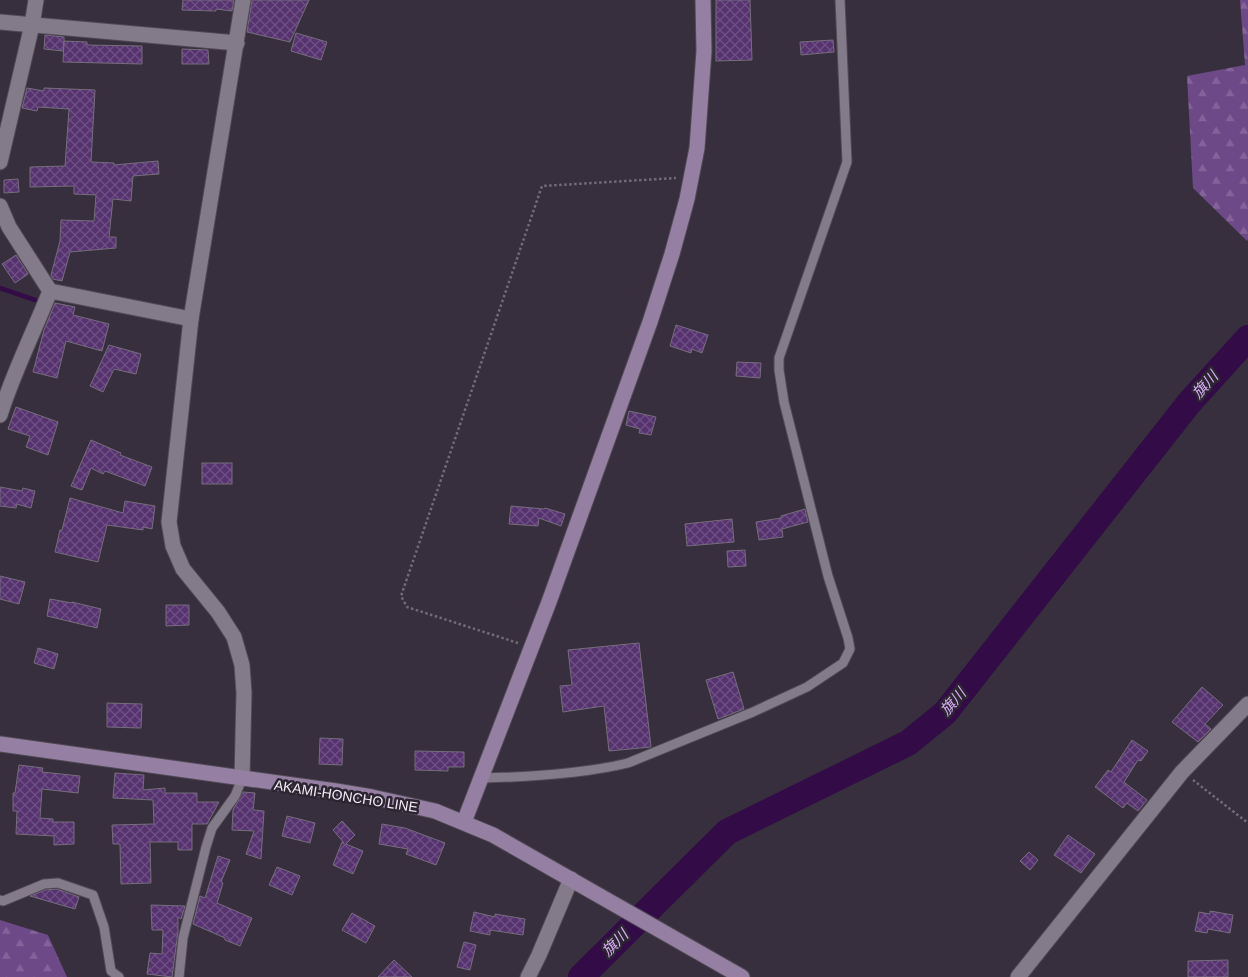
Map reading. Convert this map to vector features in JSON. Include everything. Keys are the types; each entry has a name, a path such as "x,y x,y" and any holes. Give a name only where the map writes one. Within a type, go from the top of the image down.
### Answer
{"street":[{"path":"0,162 32,25 36,0"},
{"path":"242,779 244,693 242,665 234,637 218,612 183,569 173,546 169,522 191,319 243,0"},
{"path":"464,822 532,647 650,322 672,254 687,199 697,148 704,51 703,0"},
{"path":"0,22 237,44"},
{"path":"0,206 9,227 50,291 191,319"},
{"path":"0,415 50,291"},
{"path":"1018,977 1182,772 1248,704"},
{"name":"AKAMI-HONCHO LINE","path":"0,744 372,797 435,811 493,834 742,977"},
{"path":"528,977 571,879"}],"lane":[{"path":"482,778 516,777 608,768 628,763 753,712 807,686 843,662 850,649 828,576 784,402 779,370 781,348 847,162 840,0"},
{"path":"179,977 183,938 212,828 235,796 242,779"},
{"path":"0,900 3,901 44,884 58,883 93,895 104,927 111,971 119,977"}],"path":[{"path":"532,647 407,607 401,596 542,186 691,177"},
{"path":"1182,772 1248,823"}],"green space":[{"path":"1240,0 1248,0 1247,241 1193,188 1187,76 1245,65"},
{"path":"0,920 48,935 67,977 0,977"}],"building":[{"path":"183,0 234,0 232,11 216,9 216,11 182,10"},
{"path":"252,0 309,0 290,42 247,32"},
{"path":"716,0 750,0 752,60 716,61"},
{"path":"296,33 327,42 321,60 291,51"},
{"path":"45,35 64,37 63,51 44,49"},
{"path":"833,40 834,52 801,55 800,42"},
{"path":"64,41 87,42 87,45 142,46 142,64 63,62"},
{"path":"182,49 208,50 209,64 182,64"},
{"path":"27,88 44,91 44,88 95,90 91,162 114,163 114,165 158,161 159,174 133,176 131,201 113,199 109,237 116,237 116,248 70,252 62,281 53,279 51,275 60,241 61,220 94,221 96,195 74,194 74,186 30,187 30,167 65,166 69,109 38,107 37,111 22,108"},
{"path":"18,179 19,192 4,193 4,180"},
{"path":"16,255 28,274 15,283 2,264"},
{"path":"55,303 75,307 73,315 109,324 102,351 66,341 57,378 33,372 44,330"},
{"path":"676,325 708,335 702,353 692,349 691,353 670,346"},
{"path":"109,345 141,354 136,374 114,369 103,392 90,386"},
{"path":"737,362 761,363 760,378 736,376"},
{"path":"16,407 58,422 48,455 26,447 30,436 8,429"},
{"path":"629,411 656,417 651,435 639,433 640,429 626,425"},
{"path":"91,440 121,453 120,455 152,467 145,486 105,471 103,474 91,468 82,490 71,486"},
{"path":"202,463 232,463 232,484 202,484"},
{"path":"0,487 22,491 23,488 35,491 31,508 17,504 16,508 0,506"},
{"path":"70,498 123,513 125,501 155,506 152,529 143,527 143,530 107,525 98,562 55,552"},
{"path":"511,506 545,508 565,514 561,526 539,518 538,526 509,524"},
{"path":"805,509 808,522 782,529 783,537 759,540 756,522 781,518 781,516"},
{"path":"732,519 734,542 687,546 685,524"},
{"path":"745,550 746,566 728,567 727,551"},
{"path":"0,576 25,582 19,604 0,599"},
{"path":"50,599 101,609 97,628 47,616"},
{"path":"166,605 189,605 189,625 166,626"},
{"path":"639,643 651,747 609,751 604,706 563,712 560,686 572,685 568,650"},
{"path":"38,648 58,654 54,669 34,663"},
{"path":"733,672 744,709 718,719 706,680"},
{"path":"1202,687 1223,705 1205,724 1211,729 1198,742 1172,722"},
{"path":"107,703 142,704 141,728 107,727"},
{"path":"320,738 343,739 342,765 319,764"},
{"path":"1132,740 1148,751 1141,761 1138,760 1124,782 1147,800 1138,811 1127,803 1123,808 1095,787 1108,770 1111,772"},
{"path":"415,751 464,752 464,767 448,767 448,771 415,770"},
{"path":"19,765 43,768 42,772 80,776 78,793 42,789 40,818 53,819 53,822 74,822 74,844 54,845 54,836 16,834 17,811 13,811 13,793 15,793"},
{"path":"115,773 144,775 143,790 165,788 165,793 197,793 197,802 219,802 207,824 192,824 192,850 178,850 178,842 150,842 151,883 121,884 120,844 113,844 112,825 154,824 153,800 113,798"},
{"path":"243,792 255,793 253,810 264,811 261,859 246,854 254,831 232,830 233,810"},
{"path":"287,816 315,823 310,843 282,836"},
{"path":"342,821 355,835 346,844 363,851 353,874 333,865 342,842 344,843 333,830"},
{"path":"382,824 405,828 445,843 436,865 406,854 408,849 379,844"},
{"path":"1068,835 1095,854 1081,873 1054,855"},
{"path":"1029,852 1038,860 1030,870 1020,861"},
{"path":"218,856 230,860 221,882 223,883 217,903 252,918 240,946 193,924 200,896 205,898"},
{"path":"277,867 300,876 292,895 269,885"},
{"path":"57,889 79,897 75,909 30,896 45,890"},
{"path":"151,905 185,906 181,919 178,917 172,977 147,974 150,953 162,954 163,930 152,930"},
{"path":"1210,911 1233,915 1230,933 1208,929 1207,933 1195,931 1199,912 1210,914"},
{"path":"474,912 495,917 495,914 525,919 523,935 490,930 490,935 470,931"},
{"path":"352,913 375,926 366,943 342,930"},
{"path":"464,942 476,945 470,970 457,967"},
{"path":"394,960 412,977 378,977"},
{"path":"1228,960 1228,977 1188,977 1188,961"}],"waterway":[{"path":"0,288 35,300"},
{"name":"旗川","path":"581,977 727,832 908,743 945,713 1189,403 1248,338"}]}
